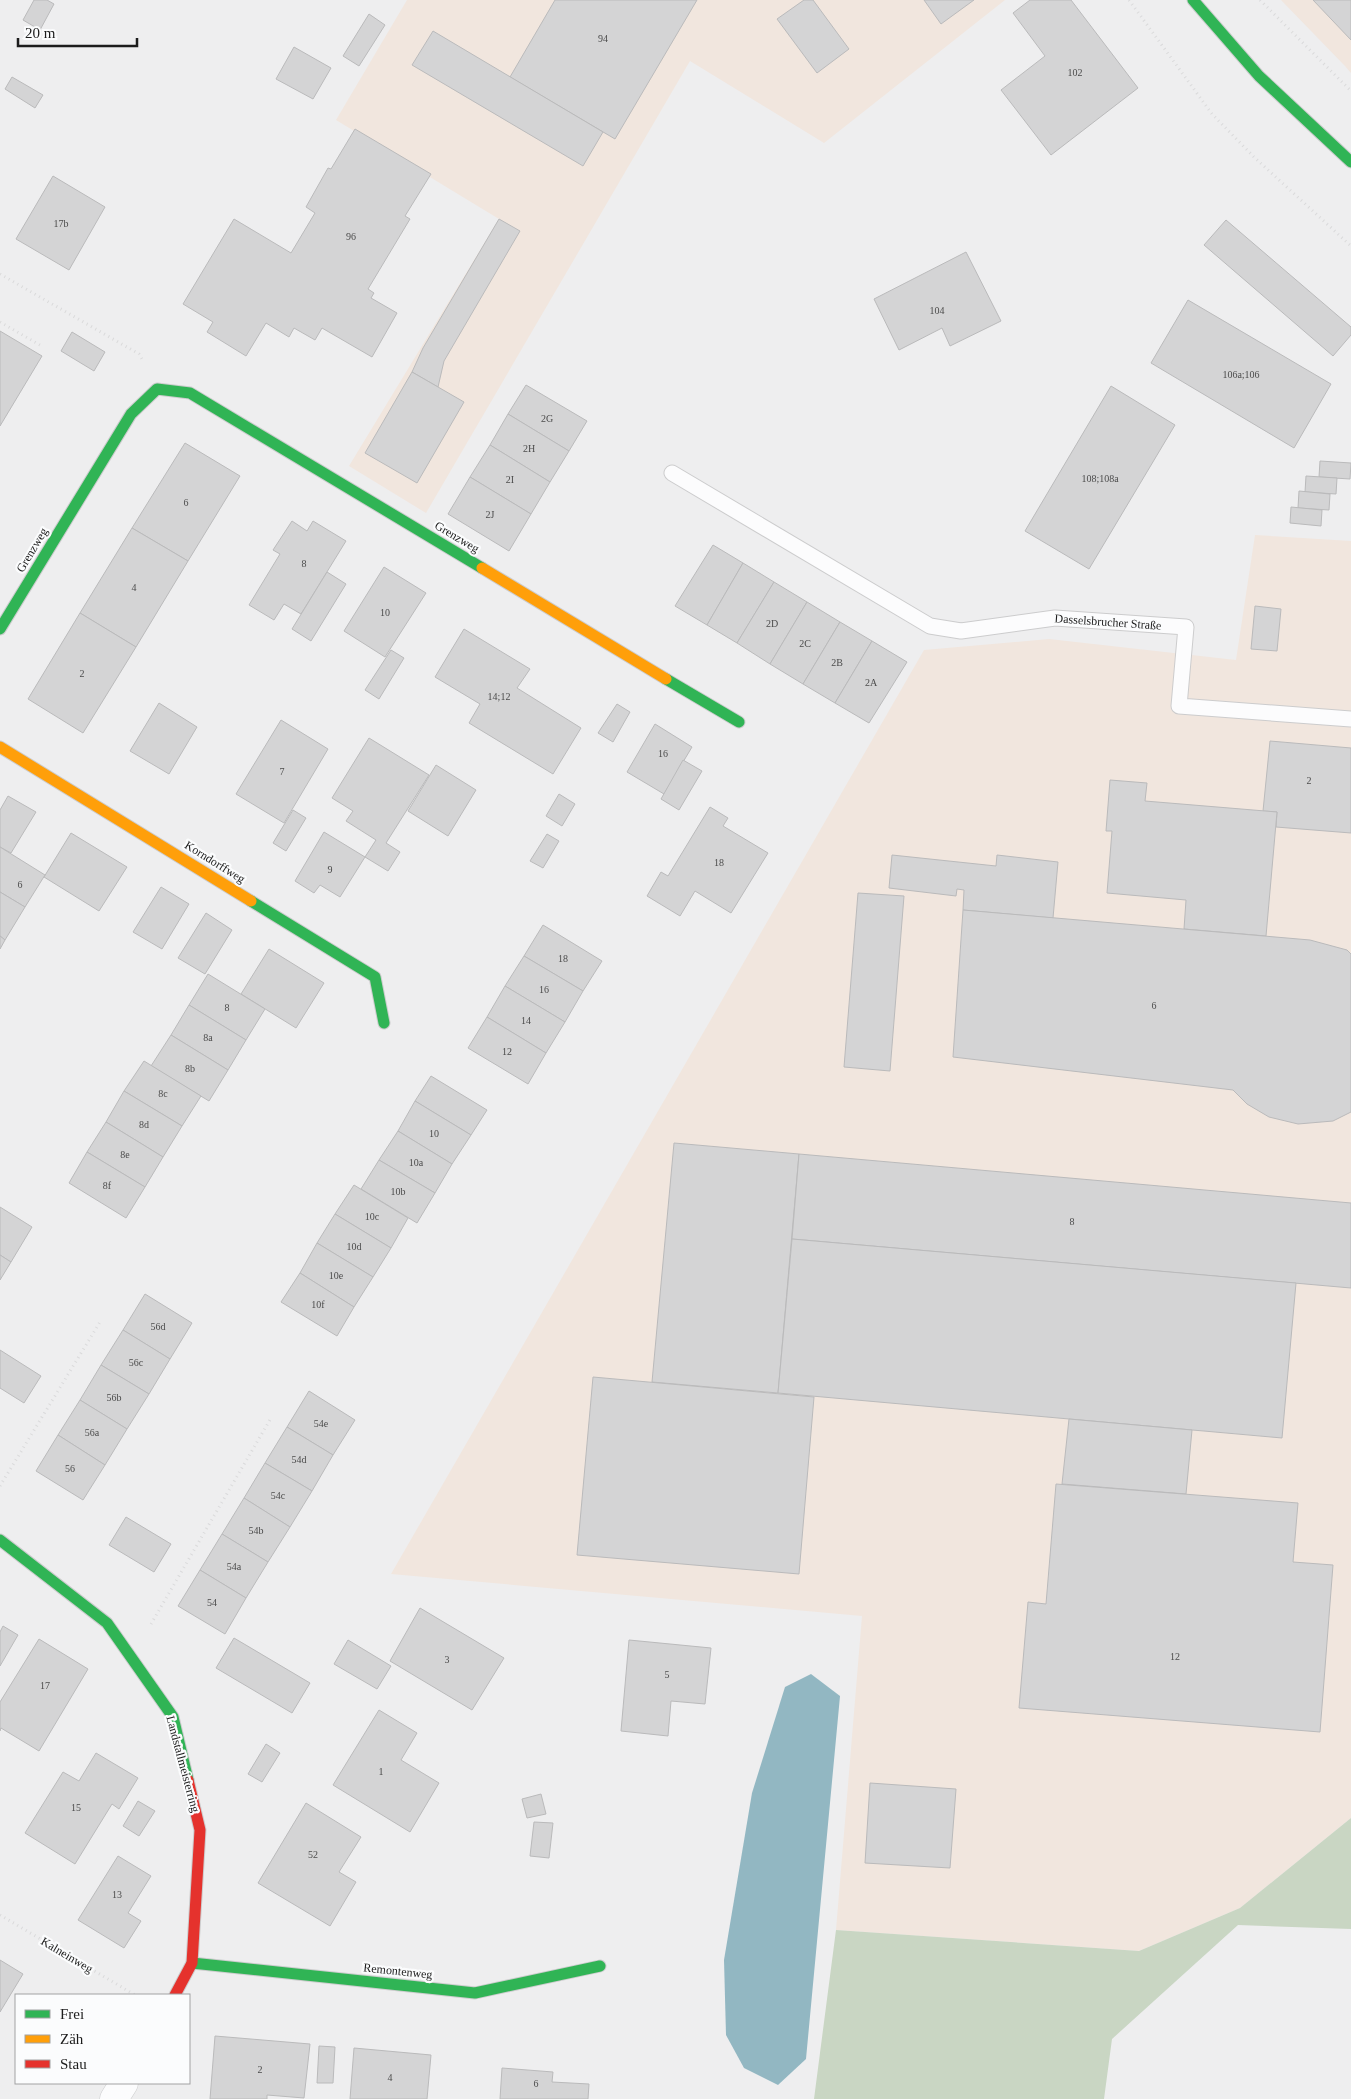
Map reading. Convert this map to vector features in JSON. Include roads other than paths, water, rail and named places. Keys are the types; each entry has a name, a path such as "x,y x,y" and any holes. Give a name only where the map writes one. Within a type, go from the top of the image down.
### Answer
{"street":[{"path":"1193,0 1260,76 1351,162"},
{"name":"Grenzweg","path":"0,628 131,414 157,389 190,393 739,722"},
{"name":"Korndorffweg","path":"0,746 375,977 384,1022"},
{"name":"Landstallmeisterring","path":"0,1540 107,1622 173,1716 200,1830 192,1963 176,1994"},
{"name":"Remontenweg","path":"192,1963 475,1993 600,1966"},
{"path":"114,2099 123,2084"}],"lane":[{"name":"Dasselsbrucher Straße","path":"672,474 930,626 961,631 1055,618 1186,627 1179,706 1351,719"}],"water":[{"path":"811,1674 840,1696 806,2059 778,2085 744,2068 726,2035 724,1960 752,1793 785,1687"}]}
